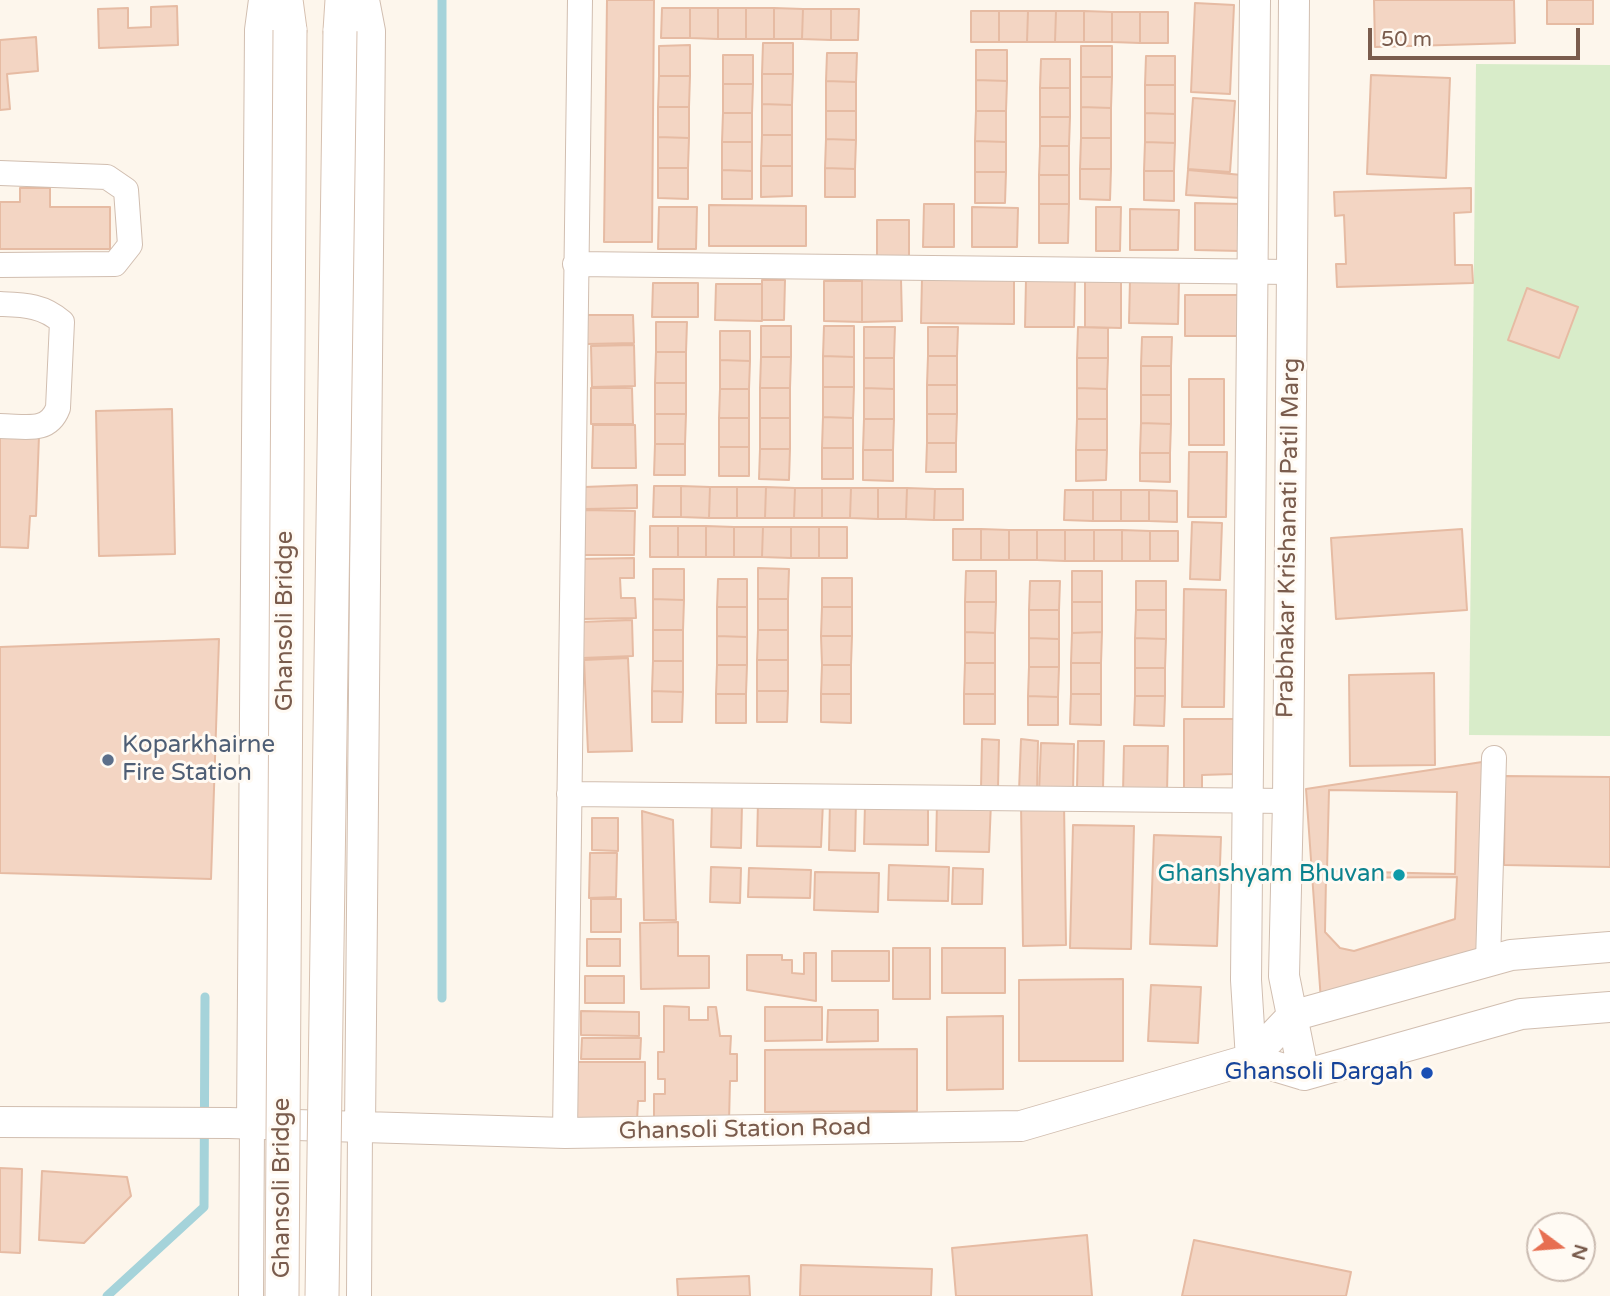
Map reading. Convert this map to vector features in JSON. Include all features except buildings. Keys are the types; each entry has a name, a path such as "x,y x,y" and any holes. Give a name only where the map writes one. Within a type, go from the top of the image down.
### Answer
{"main road":[{"name":"Ghansoli Bridge","path":"282,1296 288,15"},
{"name":"Ghansoli Bridge","path":"322,1296 341,15"}],"street":[{"path":"251,1296 241,1124 260,30 264,0"},
{"path":"359,1296 370,30 364,0"},
{"path":"565,1133 580,0"},
{"name":"Prabhakar Krishanati Patil Marg","path":"1251,1059 1246,980 1255,0"},
{"name":"Prabhakar Krishanati Patil Marg","path":"1294,0 1288,801 1284,976 1304,1075"},
{"path":"0,173 107,177 126,190 130,246 115,264 0,265"},
{"path":"575,264 1290,271"},
{"path":"0,304 31,305 49,311 61,322 58,408 53,420 45,426 0,426"},
{"path":"1488,962 1494,758"},
{"path":"569,794 1288,801"},
{"path":"1610,947 1511,955 1292,1016 1251,1059 1304,1075 1521,1014 1610,1007"},
{"name":"Ghansoli Station Road","path":"0,1122 191,1123 565,1133 1021,1126 1251,1059"}],"green space":[{"path":"1476,64 1610,65 1610,736 1469,735"}],"waterway":[{"path":"442,0 442,998"},
{"path":"107,1296 204,1207 205,997"}],"place":[{"name":"Koparkhairne Fire Station","path":"108,760"},
{"name":"Ghanshyam Bhuvan","path":"1399,875"},
{"name":"Ghansoli Dargah","path":"1427,1073"}]}
